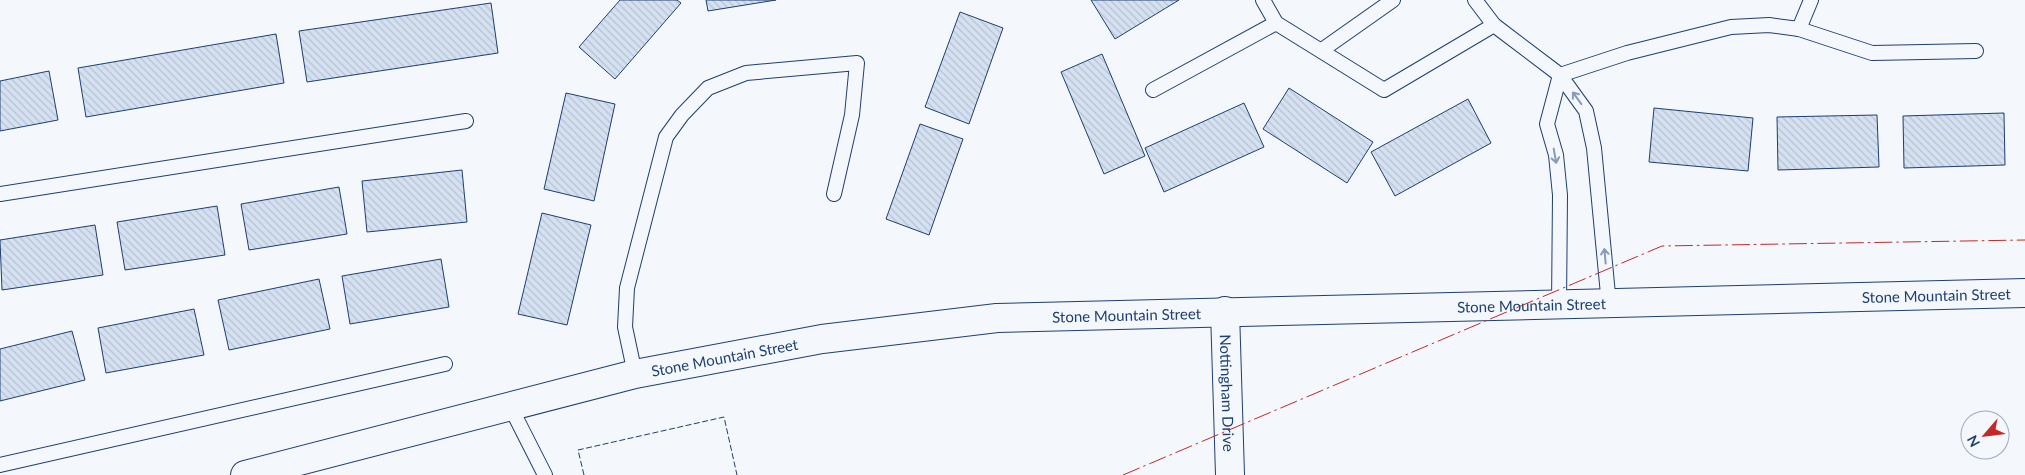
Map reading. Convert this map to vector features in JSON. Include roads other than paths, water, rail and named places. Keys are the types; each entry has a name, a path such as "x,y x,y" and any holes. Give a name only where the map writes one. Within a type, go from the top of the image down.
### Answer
{"main road":[{"name":"Stone Mountain Street","path":"245,475 511,408 635,374 822,339 997,318 1225,311 1609,305 2025,293"},
{"name":"Nottingham Drive","path":"1225,311 1230,475"}],"lane":[{"path":"1262,0 1276,23 1384,90 1494,25"},
{"path":"1322,50 1393,0"},
{"path":"1475,0 1494,25 1560,75 1586,111 1594,148 1609,305"},
{"path":"1799,29 1811,0"},
{"path":"1153,90 1276,23"},
{"path":"1560,75 1627,53 1731,27 1769,25 1799,29 1872,53 1976,51"},
{"path":"635,374 625,327 628,288 632,269 666,137 682,115 708,88 746,73 857,63 852,115 834,194"},
{"path":"1559,306 1560,195 1556,155 1547,124 1560,75"},
{"path":"0,194 466,121"},
{"path":"0,465 445,364"},
{"path":"511,408 545,475"}]}
